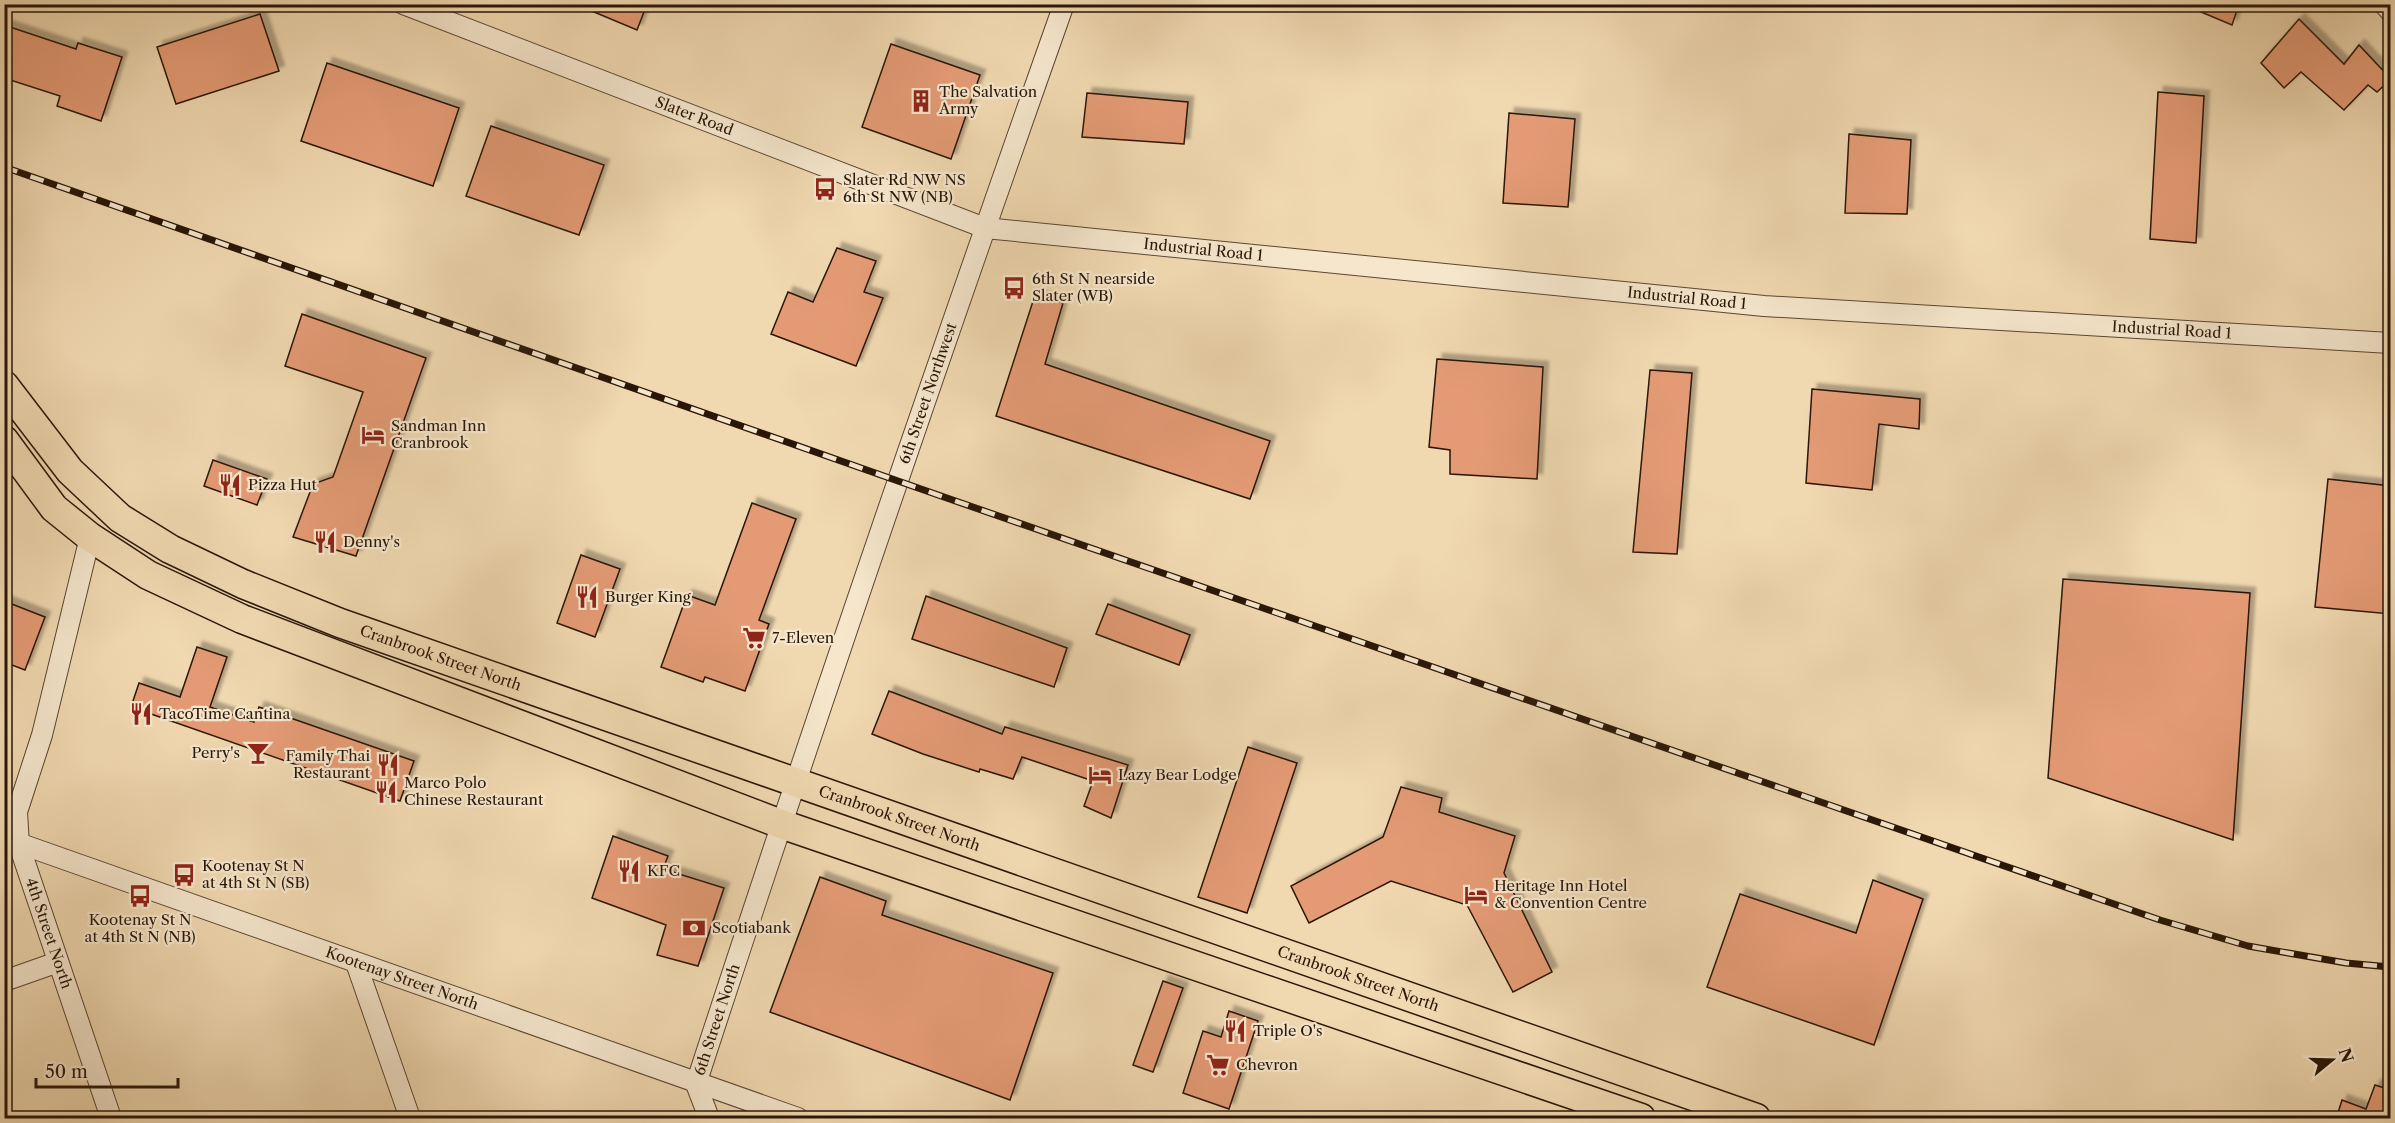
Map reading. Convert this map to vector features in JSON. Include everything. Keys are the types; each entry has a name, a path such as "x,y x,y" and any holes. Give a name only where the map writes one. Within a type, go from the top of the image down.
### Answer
{"highway":[{"path":"4,384 70,471"},
{"name":"Cranbrook Street North","path":"4,440 13,468 54,508 90,537 148,575 242,619 781,824 1641,1119"},
{"path":"13,468 42,458 70,471"},
{"name":"Cranbrook Street North","path":"70,471 120,518 170,549 243,584 340,623 1756,1119"}],"street":[{"name":"Slater Road","path":"403,4 985,228"},
{"name":"6th Street Northwest","path":"795,784 1064,4"},
{"path":"2384,4 2391,11"},
{"name":"Industrial Road 1","path":"985,228 1764,306 2391,343"},
{"name":"4th Street North","path":"90,537 42,735 17,812 12,841 58,962 111,1119"},
{"name":"6th Street North","path":"709,1119 696,1084 795,784"},
{"name":"Kootenay Street North","path":"12,841 798,1119"},
{"path":"4,981 58,962"},
{"path":"356,963 410,1119"}],"building":[{"path":"575,4 647,4 637,30"},
{"path":"2182,4 2239,4 2232,25"},
{"path":"260,14 279,71 176,104 157,47"},
{"path":"2299,19 2344,64 2359,45 2391,79 2377,92 2368,85 2344,110 2301,72 2284,88 2261,63"},
{"path":"4,25 76,49 78,43 122,57 101,121 57,106 60,96 4,78"},
{"name":"The Salvation Army","path":"891,44 980,75 951,159 862,127"},
{"path":"327,63 459,108 433,186 301,141"},
{"path":"2158,92 2204,96 2196,243 2150,239"},
{"path":"1087,93 1188,102 1184,144 1082,137"},
{"path":"1509,113 1575,119 1568,207 1503,203"},
{"path":"491,126 604,165 579,235 466,196"},
{"path":"1849,134 1911,140 1907,214 1845,213"},
{"path":"837,248 876,261 864,292 883,298 856,366 771,334 788,292 813,302"},
{"path":"1035,295 1063,303 1045,364 1270,441 1250,499 996,416"},
{"name":"Sandman Inn Cranbrook","path":"302,314 426,358 356,556 293,537 313,484 333,477 363,392 285,366"},
{"path":"1437,359 1543,367 1537,479 1450,474 1450,450 1429,447"},
{"path":"1650,370 1692,373 1677,554 1633,552"},
{"path":"1812,389 1920,399 1919,429 1879,424 1872,490 1806,483"},
{"path":"213,460 267,479 257,505 204,486"},
{"path":"2328,479 2391,486 2391,614 2315,607"},
{"path":"752,503 796,519 759,620 769,624 745,691 705,677 703,682 661,667 687,595 715,605"},
{"path":"581,555 620,569 595,637 557,623"},
{"path":"2063,579 2250,593 2233,840 2048,778"},
{"path":"926,596 1067,648 1054,687 912,639"},
{"path":"4,601 45,617 25,670 4,662"},
{"path":"1108,604 1190,635 1179,665 1096,634"},
{"path":"197,647 227,657 210,707 254,722 259,707 414,761 400,801 131,707 139,683 180,697"},
{"path":"889,691 1002,734 1005,727 1128,765 1111,818 1084,806 1093,781 1022,757 1013,779 980,769 979,772 872,734"},
{"path":"1248,747 1297,763 1247,913 1198,897"},
{"name":"Heritage Inn Hotel & Convention Centre","path":"1401,787 1442,798 1439,812 1515,836 1504,873 1552,972 1513,992 1467,905 1391,881 1309,923 1291,886 1383,837"},
{"path":"613,836 668,856 663,869 724,888 698,966 657,955 666,925 592,898"},
{"path":"820,877 886,901 882,915 1053,973 1010,1100 770,1012"},
{"path":"1873,880 1923,899 1874,1045 1707,987 1740,894 1856,933"},
{"path":"1163,981 1183,988 1153,1072 1133,1065"},
{"name":"Chevron","path":"1229,1011 1258,1021 1229,1109 1183,1093 1203,1031 1221,1037"},
{"path":"2375,1085 2391,1090 2391,1119 2336,1119 2342,1100 2366,1109"}],"railway":[{"path":"4,167 2160,920 2248,946 2346,963 2390,967"}],"place":[{"name":"The Salvation Army","path":"921,101"},
{"name":"Slater Rd NW NS 6th St NW (NB)","path":"825,189"},
{"name":"6th St N nearside Slater (WB)","path":"1014,288"},
{"name":"Sandman Inn Cranbrook","path":"373,435"},
{"name":"Pizza Hut","path":"230,485"},
{"name":"Denny's","path":"325,542"},
{"name":"Burger King","path":"587,597"},
{"name":"7-Eleven","path":"754,638"},
{"name":"TacoTime Cantina","path":"141,714"},
{"name":"Perry's","path":"258,753"},
{"name":"Family Thai Restaurant","path":"388,765"},
{"name":"Lazy Bear Lodge","path":"1100,775"},
{"name":"Marco Polo Chinese Restaurant","path":"386,792"},
{"name":"KFC","path":"629,871"},
{"name":"Kootenay St N at 4th St N (SB)","path":"184,875"},
{"name":"Heritage Inn Hotel & Convention Centre","path":"1476,895"},
{"name":"Kootenay St N at 4th St N (NB)","path":"140,896"},
{"name":"Scotiabank","path":"694,928"},
{"name":"Triple O's","path":"1235,1031"},
{"name":"Chevron","path":"1218,1065"}]}
